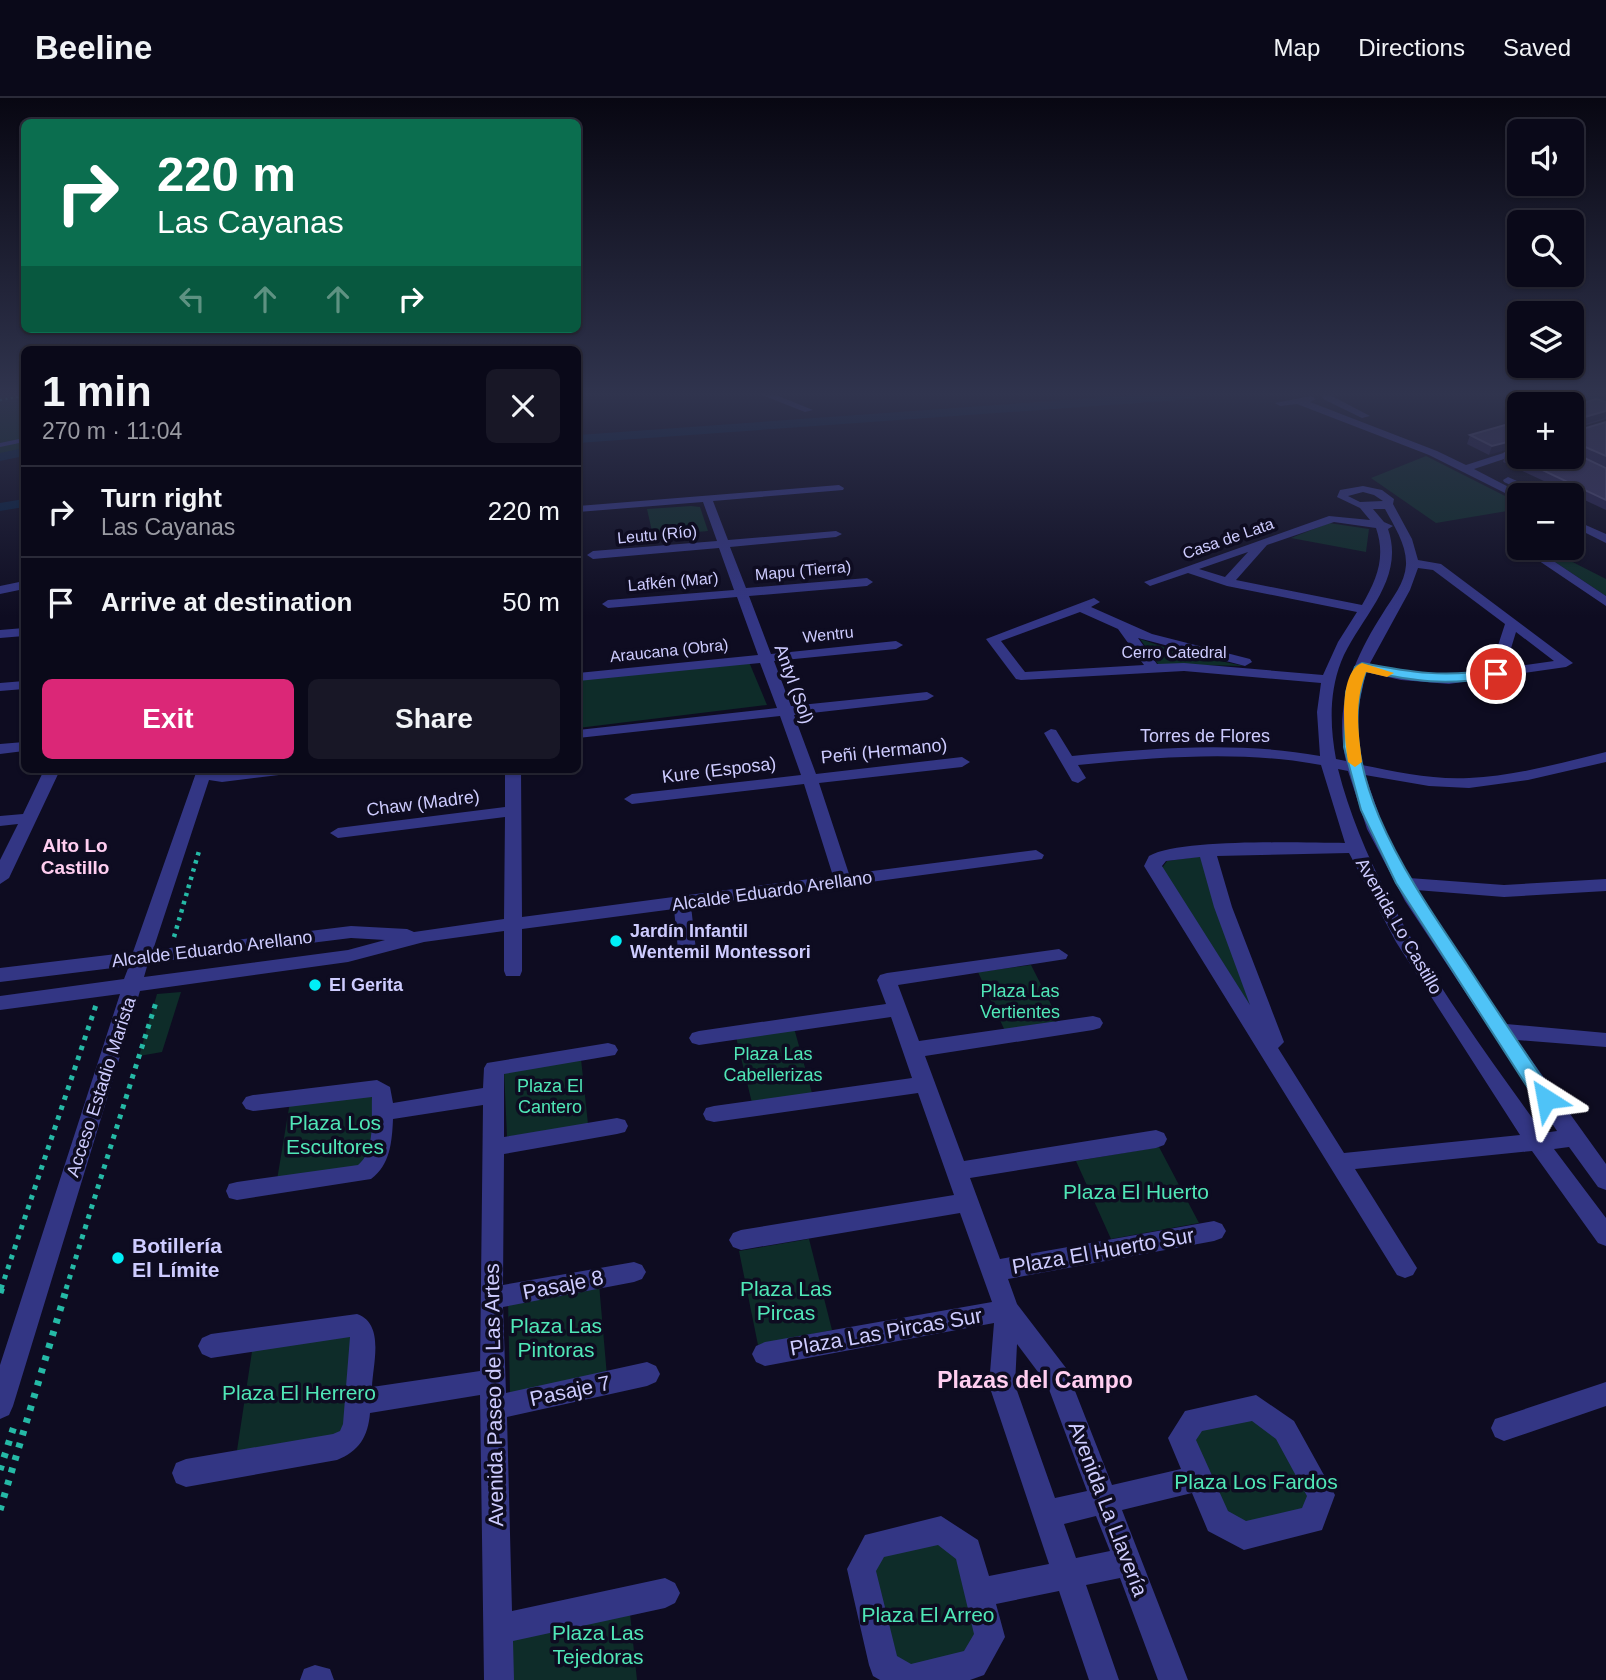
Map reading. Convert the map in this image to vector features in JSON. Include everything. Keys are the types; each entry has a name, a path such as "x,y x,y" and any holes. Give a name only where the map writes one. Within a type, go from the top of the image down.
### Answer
{"street":[{"path":"1467,469 1507,490"},
{"path":"1486,469 1515,483"},
{"path":"581,509 839,488"},
{"name":"Avenida Lo Castillo","path":"1388,504 1388,498 1371,491 1355,489 1342,494 1345,500 1366,507 1379,525 1388,546 1389,566 1383,581 1363,609 1335,660 1329,680 1324,709 1342,765 1369,810 1404,883 1500,1031 1606,1181"},
{"name":"Antyl (Sol)","path":"708,499 763,659 810,779 843,882"},
{"path":"1362,667 1424,679 1449,680 1566,663 1437,567 1412,563 1409,548 1388,504 1366,507"},
{"path":"1584,517 1606,528"},
{"name":"Casa de Lata","path":"1150,582 1333,518 1400,528"},
{"path":"1585,528 1606,539"},
{"name":"Leutu (Río)","path":"593,555 836,534"},
{"path":"1227,582 1264,542"},
{"path":"1544,560 1606,602"},
{"name":"Avenida Lo Castillo","path":"1412,563 1409,577 1362,667 1352,692 1342,765 1335,791 1356,848 1400,934 1536,1142 1606,1236"},
{"path":"1188,569 1227,582 1363,609"},
{"name":"Mapu (Tierra)","path":"741,593 867,582"},
{"path":"0,590 21,586"},
{"name":"Lafkén (Mar)","path":"608,604 741,593"},
{"name":"Cerro Catedral","path":"1123,626 1087,604 993,637 1019,675 1153,668 1276,673 1329,680"},
{"path":"1496,674 1512,623"},
{"path":"1123,626 1153,668"},
{"path":"1123,626 1167,643 1244,662 1276,673"},
{"path":"0,634 21,632"},
{"name":"Wentru","path":"763,659 896,645"},
{"name":"Araucana (Obra)","path":"581,677 763,659"},
{"path":"0,687 21,685"},
{"path":"581,734 927,696"},
{"path":"1051,733 1078,778"},
{"path":"0,749 21,747"},
{"name":"Torres de Flores","path":"1068,761 1166,752 1247,751 1342,765 1391,777 1469,782 1511,778 1606,757"},
{"name":"Peñi (Hermano)","path":"810,779 962,762"},
{"path":"0,878 51,773"},
{"path":"204,773 222,777 255,773"},
{"name":"Acceso Estadio Marista","path":"0,1406 142,957 204,773"},
{"path":"513,773 513,971"},
{"name":"Kure (Esposa)","path":"632,799 810,779"},
{"name":"Chaw (Madre)","path":"338,833 513,811"},
{"path":"0,821 29,818"},
{"path":"1356,848 1292,846 1207,851 1162,856 1155,860 1153,866 1405,1268"},
{"path":"1207,851 1223,907 1258,1003 1295,1090"},
{"name":"Alcalde Eduardo Arellano","path":"0,1003 348,956 424,936 682,904 1036,855"},
{"path":"1404,883 1504,891 1606,886"},
{"path":"682,904 687,950"},
{"name":"Alcalde Eduardo Arellano","path":"0,975 351,932 424,936"},
{"name":"Avenida La Llavería","path":"1059,955 887,980 1007,1310 1057,1377 1174,1680"},
{"path":"699,1038 897,1009"},
{"path":"912,1051 1093,1023"},
{"path":"1500,1031 1606,1040"},
{"name":"Avenida Paseo de Las Artes","path":"499,1680 491,1298 494,1068 608,1050"},
{"path":"714,1114 924,1084"},
{"path":"237,1191 362,1173 372,1169 378,1158 383,1093 377,1088 253,1103"},
{"path":"381,1113 493,1095"},
{"path":"495,1147 617,1126"},
{"path":"956,1171 1156,1139"},
{"path":"1339,1162 1574,1139"},
{"path":"741,1240 968,1202"},
{"name":"Plaza El Huerto Sur","path":"992,1271 1214,1231"},
{"name":"Pasaje 8","path":"491,1298 634,1272"},
{"name":"Avenida La Llavería","path":"1007,1310 1002,1385 1104,1680"},
{"name":"Plaza Las Pircas Sur","path":"765,1354 1007,1310"},
{"path":"186,1473 337,1447 349,1440 356,1425 363,1331 357,1325 211,1346"},
{"name":"Pasaje 7","path":"493,1408 647,1374"},
{"path":"358,1402 493,1381"},
{"path":"1504,1428 1606,1394"},
{"path":"1256,1408 1285,1430 1321,1495 1312,1520 1244,1536 1218,1521 1199,1478 1181,1438 1194,1420 1256,1408"},
{"path":"1047,1514 1199,1478"},
{"path":"941,1530 968,1550 990,1637 973,1664 909,1680 884,1665 861,1569 876,1545 941,1530"},
{"path":"979,1593 1128,1562"},
{"path":"498,1629 665,1593"}],"path":[{"path":"184,937 173,940 203,840"},
{"path":"0,1510 107,1153 163,982"},
{"path":"0,1293 102,989"}],"green space":[{"path":"1394,469 1451,469 1507,497 1507,511 1436,523 1371,478"},
{"path":"700,507 708,531 653,536 647,509"},
{"path":"1329,523 1369,529 1366,552 1291,538"},
{"path":"1552,560 1569,560 1606,579 1606,596"},
{"path":"1140,639 1182,653 1244,666 1158,664"},
{"path":"749,662 767,705 581,728 581,680"},
{"path":"1203,856 1251,1007 1162,868 1167,861"},
{"name":"Plaza Las Vertientes","path":"1031,965 1060,1022 1005,1031 978,972"},
{"path":"181,992 162,1052 139,1056 157,994"},
{"name":"Plaza Las Cabellerizas","path":"794,1028 812,1093 752,1103 736,1037"},
{"name":"Plaza El Cantero","path":"581,1059 588,1124 507,1137 504,1070"},
{"name":"Plaza Los Escultores","path":"365,1093 377,1097 372,1157 358,1171 277,1180 290,1102"},
{"name":"Plaza El Huerto","path":"1159,1147 1199,1223 1111,1239 1076,1161"},
{"name":"Plaza Las Pircas","path":"809,1239 832,1330 758,1345 739,1251"},
{"name":"Plaza Las Pintoras","path":"599,1284 607,1376 510,1395 508,1300"},
{"name":"Plaza El Herrero","path":"344,1332 357,1338 350,1424 333,1443 236,1457 253,1345"},
{"name":"Plaza Los Fardos","path":"1256,1408 1321,1495 1312,1520 1244,1536 1218,1521 1181,1438"},
{"name":"Plaza El Arreo","path":"941,1530 968,1550 990,1637 973,1664 910,1680 884,1665 861,1569 875,1545"},
{"name":"Plaza Las Tejedoras","path":"629,1604 637,1680 508,1680 508,1629"}],"building":[{"path":"1540,469 1584,469 1606,469 1606,500 1584,490 1584,483 1570,483"}],"waterway":[{"path":"0,507 21,504"}],"slow traffic":[{"path":"1355,762 1349,717 1352,692 1362,667 1387,673"}],"place":[{"name":"Jardín Infantil Wentemil Montessori","path":"616,941"},
{"name":"El Gerita","path":"315,985"},
{"name":"Botillería El Límite","path":"118,1258"}],"district":[{"name":"Alto Lo Castillo","path":"75,856"},
{"name":"Plazas del Campo","path":"1035,1380"}],"route":[{"path":"1496,674 1449,680 1424,679 1362,667 1352,692 1349,717 1351,747 1369,810 1404,883 1546,1099"}]}
